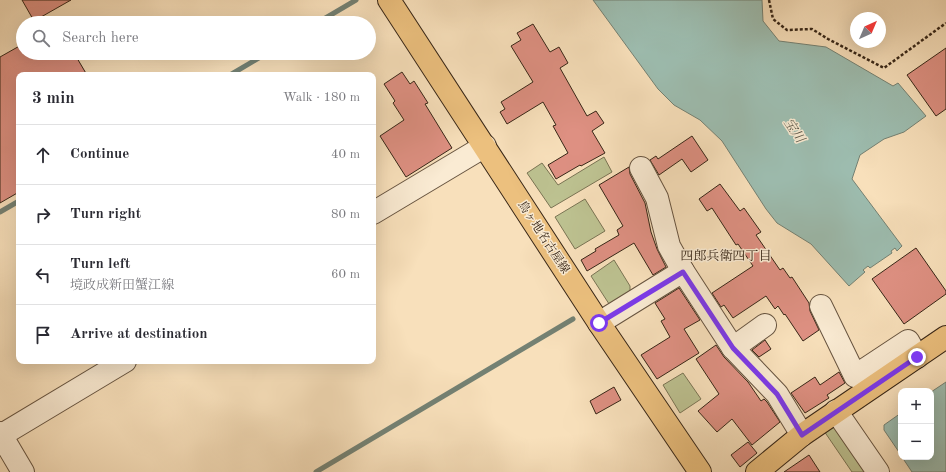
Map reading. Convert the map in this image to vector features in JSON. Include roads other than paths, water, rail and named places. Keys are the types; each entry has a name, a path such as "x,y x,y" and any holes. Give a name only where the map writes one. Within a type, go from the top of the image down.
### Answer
{"main road":[{"name":"鳥ヶ地名古屋線","path":"389,0 485,146 693,470"},
{"path":"757,472 802,435 946,337"}],"street":[{"path":"376,211 485,146"},
{"path":"640,168 656,198 669,246 683,272 733,348 777,394 802,435"},
{"path":"599,323 683,272"},
{"path":"821,306 855,376 908,341 917,357"},
{"path":"733,348 765,325"},
{"path":"24,472 0,434 120,364"},
{"path":"836,411 878,472"}],"water":[{"name":"宝川","path":"593,0 762,0 763,21 779,41 826,47 893,86 898,83 926,116 904,132 884,139 860,155 852,179 902,246 897,251 895,248 891,251 892,253 870,268 868,266 863,270 865,272 849,286 811,244 777,223 766,209 722,141 700,120 674,105 658,89"},
{"path":"946,382 946,472 912,472 904,460 934,460 934,390"},
{"path":"898,415 898,451 884,430 884,425"}],"waterway":[{"path":"329,16 356,0"},
{"path":"235,72 255,60"},
{"path":"0,212 16,203"},
{"path":"316,472 573,319"}],"district":[{"name":"四郎兵衛四丁目","path":"726,255"}]}
